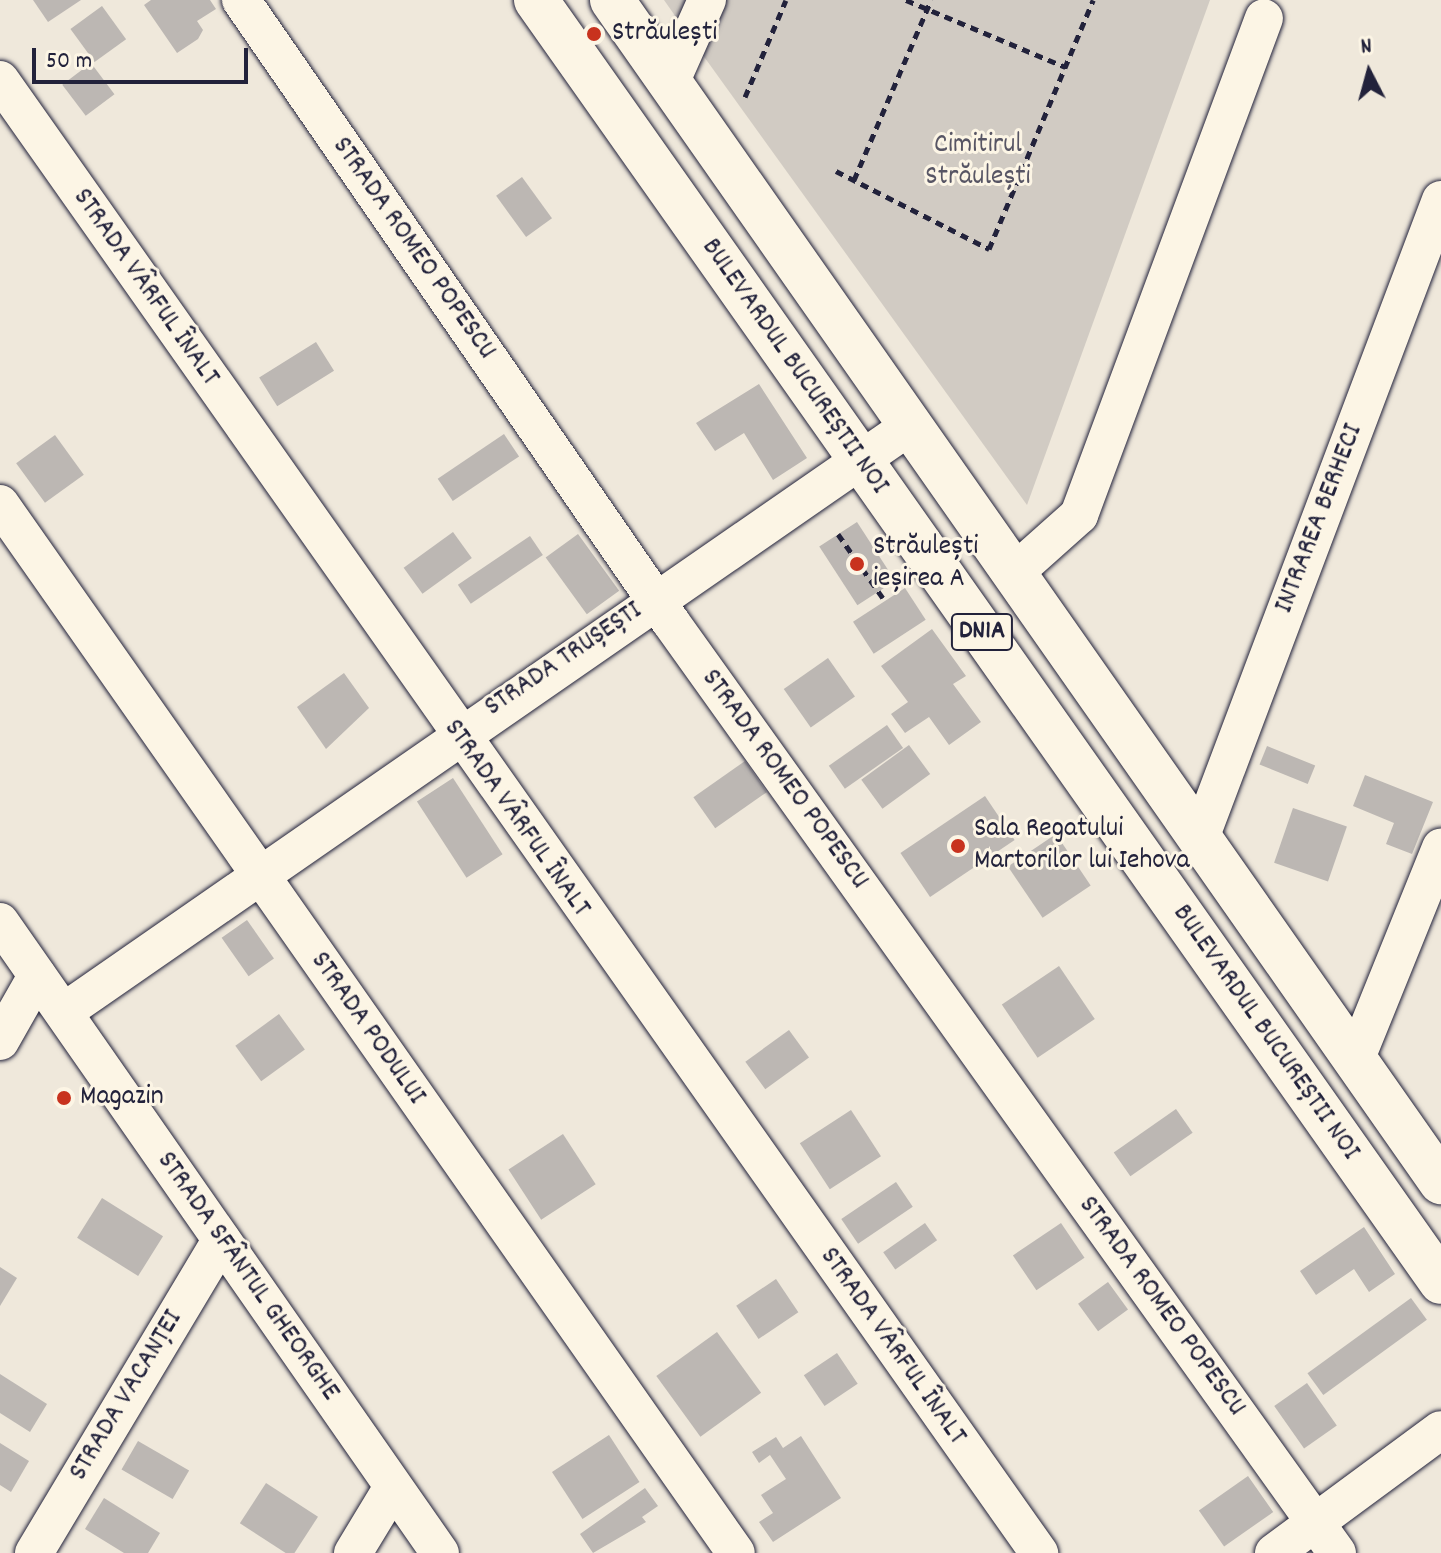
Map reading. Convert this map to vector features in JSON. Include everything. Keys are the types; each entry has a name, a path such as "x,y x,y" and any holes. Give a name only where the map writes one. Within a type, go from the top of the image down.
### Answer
{"main road":[{"name":"BULEVARDUL BUCUREȘTII NOI","path":"536,0 858,460 1437,1266"},
{"name":"BULEVARDUL BUCUREȘTII NOI","path":"612,0 1441,1182"}],"street":[{"name":"STRADA ROMEO POPESCU","path":"241,0 654,598 1326,1538"},
{"path":"670,83 707,0"},
{"path":"1014,573 1079,515 1264,18"},
{"name":"STRADA VÂRFUL ÎNALT","path":"0,80 456,734 1039,1553"},
{"name":"INTRAREA BERHECI","path":"1200,838 1441,200"},
{"name":"STRADA TRUȘEȘTI","path":"65,1011 456,734 910,426"},
{"name":"STRADA PODULUI","path":"0,504 736,1553"},
{"path":"1356,1058 1441,848"},
{"name":"STRADA SFÂNTUL GHEORGHE","path":"0,922 65,1011 440,1553"},
{"path":"0,1041 37,976"},
{"name":"STRADA VACANȚEI","path":"34,1553 221,1240"},
{"path":"1274,1553 1326,1538 1441,1430"},
{"path":"353,1553 393,1487"}],"path":[{"path":"745,97 786,0"},
{"path":"906,0 1065,67"},
{"path":"854,180 931,0"},
{"path":"836,171 989,249 1093,0"},
{"path":"838,534 883,598"}],"green space":[{"name":"Cimitirul Străulești","path":"664,0 1210,0 1027,505 692,40"}],"building":[{"path":"33,0 81,0 48,22"},
{"path":"151,0 210,0 216,9 197,21 203,30 198,39 177,53 144,5"},
{"path":"102,6 126,39 95,62 70,29"},
{"path":"91,63 114,94 86,116 62,85"},
{"path":"522,177 552,218 526,237 496,196"},
{"path":"316,342 334,371 277,406 259,378"},
{"path":"759,384 807,458 773,480 744,433 715,451 696,423"},
{"path":"504,434 519,456 453,501 438,479"},
{"path":"55,435 84,475 45,503 16,463"},
{"name":"Străulești ieșirea A","path":"857,522 895,581 857,605 819,547"},
{"path":"453,532 472,558 422,594 404,568"},
{"path":"578,534 619,591 587,614 546,558"},
{"path":"530,536 543,555 471,604 458,585"},
{"path":"905,588 926,620 874,654 853,622"},
{"path":"932,629 966,676 953,684 981,722 949,745 929,717 905,733 891,714 908,702 881,666"},
{"path":"828,658 855,697 811,727 784,689"},
{"path":"344,673 369,708 326,749 297,707"},
{"path":"887,725 903,748 845,789 829,766"},
{"path":"909,745 930,774 882,809 861,780"},
{"path":"1267,746 1315,765 1308,784 1260,765"},
{"path":"745,761 767,792 715,828 693,797"},
{"path":"1365,775 1433,802 1412,854 1386,844 1394,823 1353,806"},
{"path":"453,778 503,854 466,878 417,801"},
{"name":"Sala Regatului Martorilor lui Iehova","path":"985,796 1015,840 930,897 900,853"},
{"path":"1293,808 1347,827 1328,881 1274,863"},
{"path":"1056,834 1091,885 1043,918 1008,866"},
{"path":"247,920 274,959 249,976 222,938"},
{"path":"1059,966 1095,1019 1038,1058 1002,1005"},
{"path":"279,1014 305,1050 261,1081 235,1046"},
{"path":"789,1030 809,1058 765,1089 745,1062"},
{"path":"1176,1109 1193,1133 1130,1176 1114,1153"},
{"path":"851,1110 881,1156 830,1189 800,1143"},
{"path":"563,1134 596,1184 541,1220 508,1169"},
{"path":"896,1182 913,1207 858,1244 841,1219"},
{"path":"102,1198 163,1236 138,1276 77,1238"},
{"path":"925,1223 937,1240 895,1269 883,1252"},
{"path":"1061,1223 1084,1258 1036,1290 1013,1255"},
{"path":"1364,1227 1395,1274 1369,1292 1354,1269 1316,1295 1300,1271"},
{"path":"0,1267 17,1278 0,1306"},
{"path":"776,1279 798,1312 759,1339 736,1306"},
{"path":"1108,1282 1128,1310 1098,1331 1078,1304"},
{"path":"1411,1298 1427,1320 1323,1395 1307,1373"},
{"path":"717,1332 761,1393 700,1437 656,1376"},
{"path":"837,1353 858,1384 825,1406 804,1375"},
{"path":"0,1374 47,1404 30,1432 0,1413"},
{"path":"1307,1383 1337,1426 1304,1449 1274,1406"},
{"path":"609,1435 639,1482 582,1519 552,1472"},
{"path":"801,1436 841,1498 773,1542 759,1522 773,1513 761,1495 786,1479 770,1455 759,1463 752,1452 776,1437 783,1448"},
{"path":"138,1441 189,1470 173,1499 122,1470"},
{"path":"0,1443 29,1461 11,1492 0,1485"},
{"path":"1248,1476 1273,1512 1224,1546 1199,1510"},
{"path":"266,1483 318,1517 294,1553 286,1553 240,1523"},
{"path":"645,1488 658,1506 642,1517 646,1522 593,1553 580,1534"},
{"path":"104,1498 160,1533 148,1553 124,1553 85,1529"}],"place":[{"name":"Străulești","path":"594,34"},
{"name":"Străulești ieșirea A","path":"857,564"},
{"name":"Sala Regatului Martorilor lui Iehova","path":"958,846"},
{"name":"Magazin","path":"64,1098"}]}
